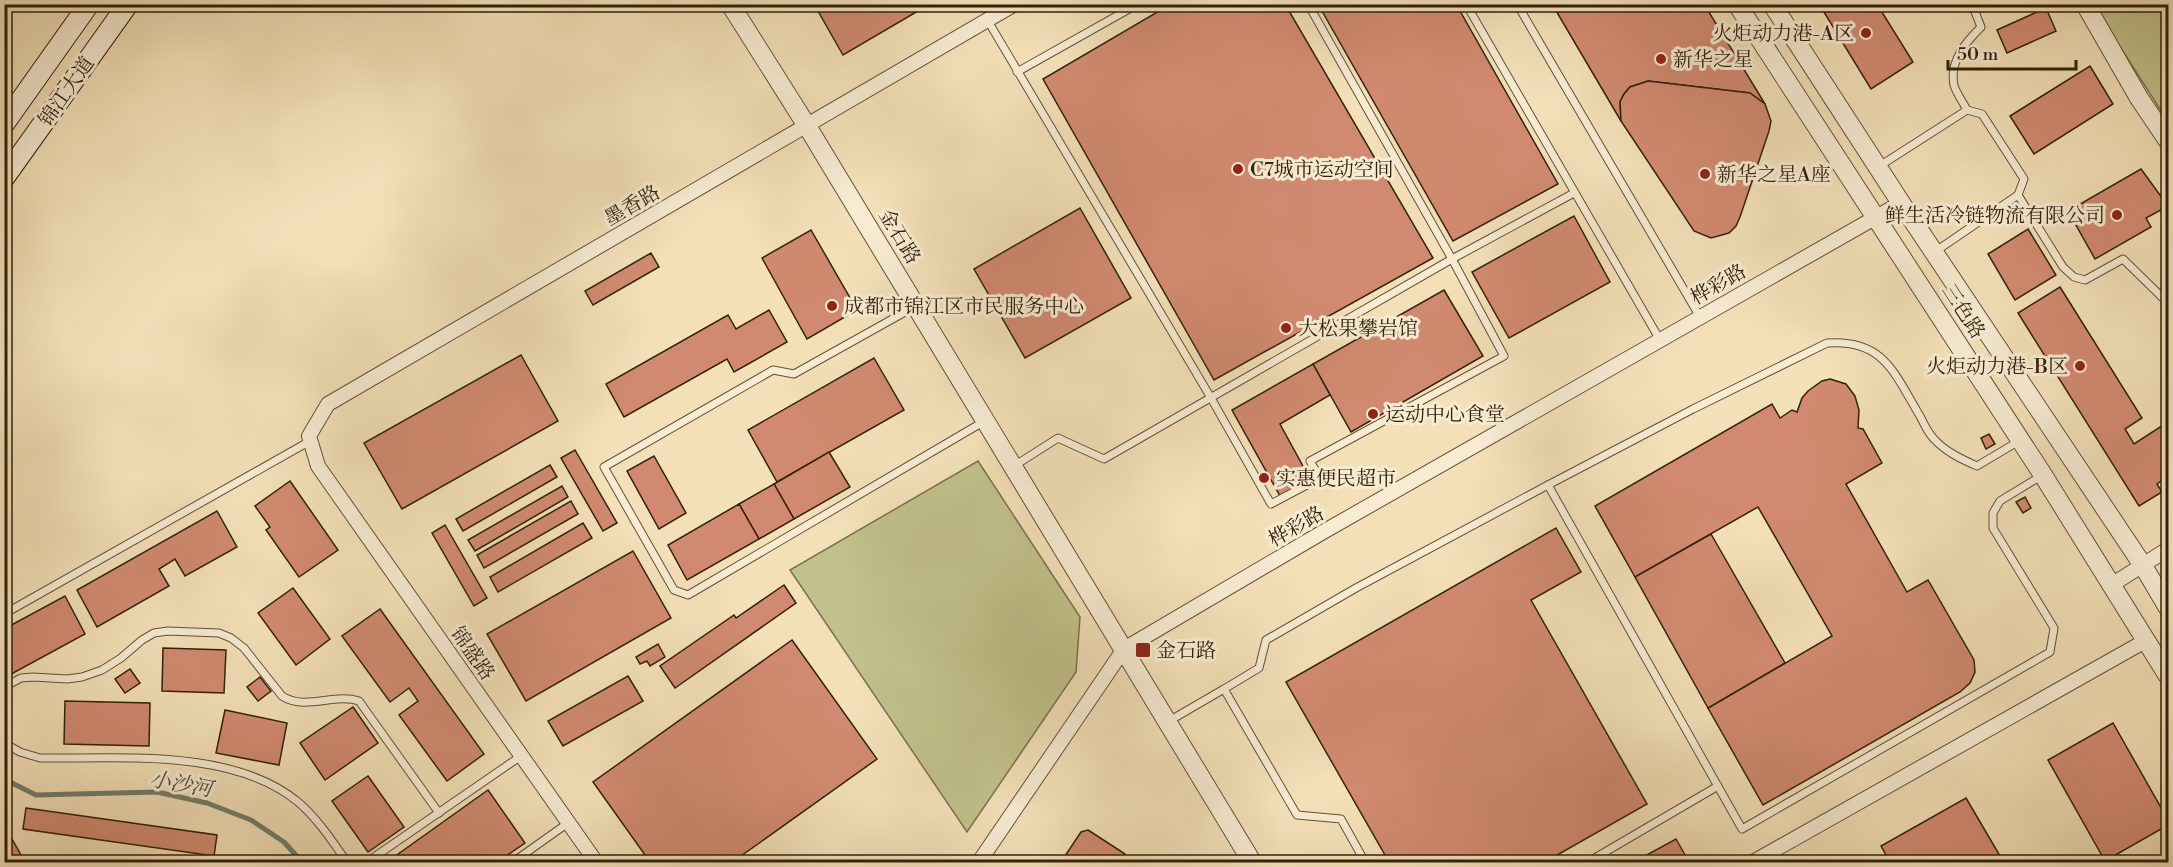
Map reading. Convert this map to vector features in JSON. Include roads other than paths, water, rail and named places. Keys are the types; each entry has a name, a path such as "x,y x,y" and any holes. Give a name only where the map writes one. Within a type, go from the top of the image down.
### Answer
{"main road":[{"name":"锦江大道","path":"4,178 128,4"},
{"name":"锦江大道","path":"4,124 89,5"}],"street":[{"name":"金石路","path":"730,4 807,126 1252,862"},
{"name":"墨香路","path":"310,441 309,436 328,404 1015,4"},
{"name":"三色路","path":"1737,4 2021,440 2169,676"},
{"name":"三色路","path":"1772,4 2169,608"},
{"path":"2085,4 2139,98 2169,141"},
{"name":"桦彩路","path":"980,862 1124,649 1901,203"},
{"name":"锦盛路","path":"310,441 318,466 596,862"},
{"path":"2113,584 2169,549"},
{"path":"1753,862 2147,640"}],"lane":[{"path":"1017,72 1138,4"},
{"path":"988,21 1211,398 1271,504 1320,478 1310,461 1504,356 1308,4"},
{"path":"1466,4 1660,340"},
{"path":"1517,4 1700,317"},
{"path":"1967,110 1954,85 1954,66 1962,46 1981,27 1972,4"},
{"path":"1878,167 1967,110 1982,114 2024,179 2018,195 1934,252"},
{"path":"1013,466 1058,438 1104,459 1452,259 1575,193"},
{"path":"2018,195 2063,267 2074,278 2085,280 2123,259 2169,303"},
{"path":"916,306 794,374 773,370 604,467 674,590 688,595 985,420"},
{"path":"1168,722 1259,668 1266,640 1356,588 1693,409 1827,343 1847,342 1867,348 1888,362 1933,438 1952,455 1977,466 2021,440"},
{"path":"4,614 310,441"},
{"path":"1548,485 1743,829 2050,652 2054,628 1993,528 1993,513 2000,501 2043,475"},
{"path":"4,687 21,678 67,679 92,673 121,658 154,633 168,631 219,633 231,638 244,648 282,696 290,702 301,704 352,699 359,701 439,813"},
{"path":"1224,689 1297,815 1341,819 1365,862"},
{"path":"4,743 20,752 40,758 181,760 244,772 270,783 311,813 347,862"},
{"path":"367,862 521,756"},
{"path":"1588,862 1718,786"},
{"path":"513,862 568,823"}],"waterway":[{"name":"小沙河","path":"4,779 36,795 157,792 207,803 251,820 284,842 302,862"}],"place":[{"name":"火炬动力港-A区","path":"1866,33"},
{"name":"新华之星","path":"1661,59"},
{"name":"C7城市运动空间","path":"1238,169"},
{"name":"新华之星A座","path":"1705,174"},
{"name":"鲜生活冷链物流有限公司","path":"2117,215"},
{"name":"成都市锦江区市民服务中心","path":"832,306"},
{"name":"大松果攀岩馆","path":"1286,328"},
{"name":"火炬动力港-B区","path":"2080,366"},
{"name":"运动中心食堂","path":"1373,414"},
{"name":"实惠便民超市","path":"1264,478"},
{"name":"金石路","path":"1143,650"}]}
